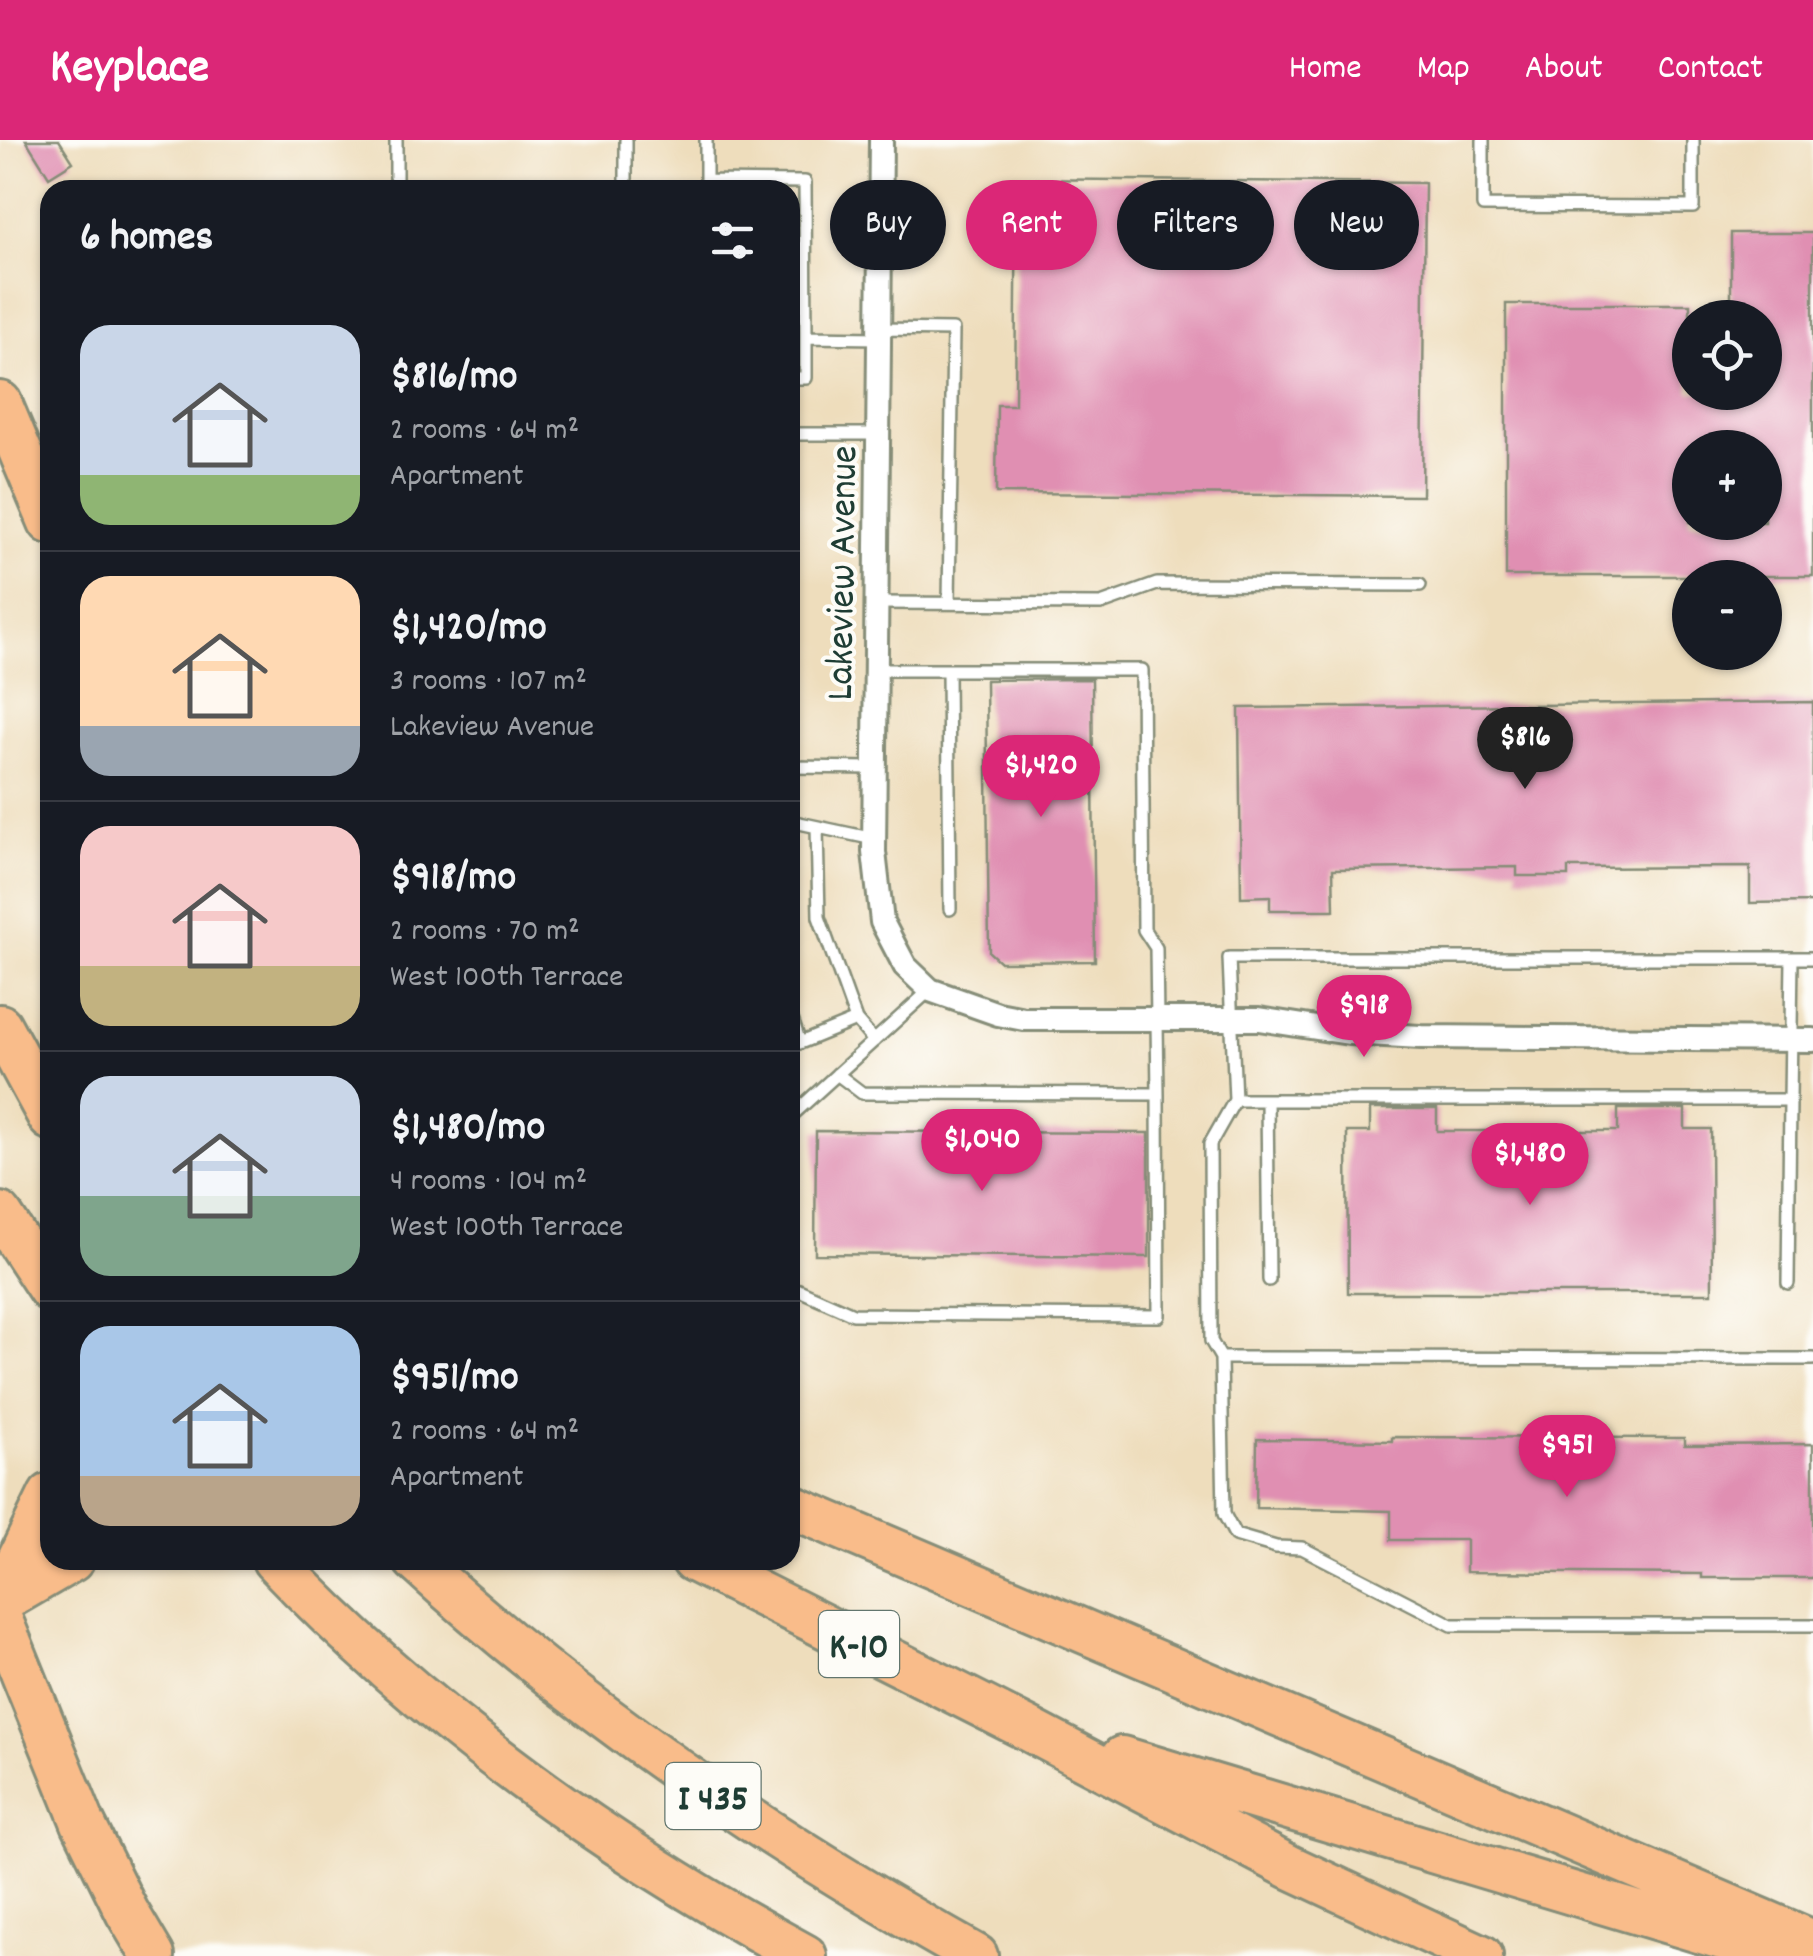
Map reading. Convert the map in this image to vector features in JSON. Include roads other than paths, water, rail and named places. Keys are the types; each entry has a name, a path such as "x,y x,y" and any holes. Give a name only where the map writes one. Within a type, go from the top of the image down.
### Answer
{"highway":[{"path":"0,403 40,498"},
{"path":"0,1026 40,1100"},
{"path":"0,1214 40,1275"},
{"path":"800,1510 1813,1942"},
{"path":"0,1600 40,1516"},
{"path":"0,1600 54,1570"},
{"name":"I 435","path":"284,1570 430,1705 517,1774 758,1931 805,1956"},
{"name":"I 435","path":"426,1570 544,1672 626,1735 820,1866 976,1956"},
{"name":"K-10","path":"712,1570 1026,1728"},
{"path":"0,1618 83,1823 153,1956"},
{"path":"1026,1728 1290,1867 1480,1956"},
{"path":"1026,1728 1782,1956"}],"street":[{"name":"Lakeview Avenue","path":"881,140 874,839 882,922 905,966 930,990"},
{"path":"930,990 1024,1020 1230,1018 1349,1033 1420,1037 1802,1040"}],"lane":[{"path":"396,140 396,180"},
{"path":"626,140 626,180"},
{"path":"703,180 706,140"},
{"path":"1482,140 1483,206 1693,207 1693,140"},
{"path":"800,182 805,182 806,378 800,378"},
{"path":"806,337 953,330 949,603"},
{"path":"800,434 878,434"},
{"path":"876,603 1101,604 1156,584 1420,585"},
{"path":"800,1290 853,1314 1159,1316 1158,1018 1156,948 1144,930 1142,670 876,670"},
{"path":"948,670 950,909"},
{"path":"800,767 874,768"},
{"path":"800,823 874,839"},
{"path":"817,827 819,917 856,1020 874,1041"},
{"path":"1813,958 1229,958 1235,1100 1210,1144 1211,1340 1221,1358 1224,1514 1235,1535 1276,1547 1302,1548 1452,1625 1813,1626"},
{"path":"1788,1283 1790,1100 1802,1040 1792,958"},
{"path":"800,1108 930,990"},
{"path":"800,1043 856,1020"},
{"path":"837,1074 862,1093 1158,1094"},
{"path":"1235,1100 1790,1100"},
{"path":"1267,1100 1269,1280"},
{"path":"1221,1358 1813,1359"}]}
